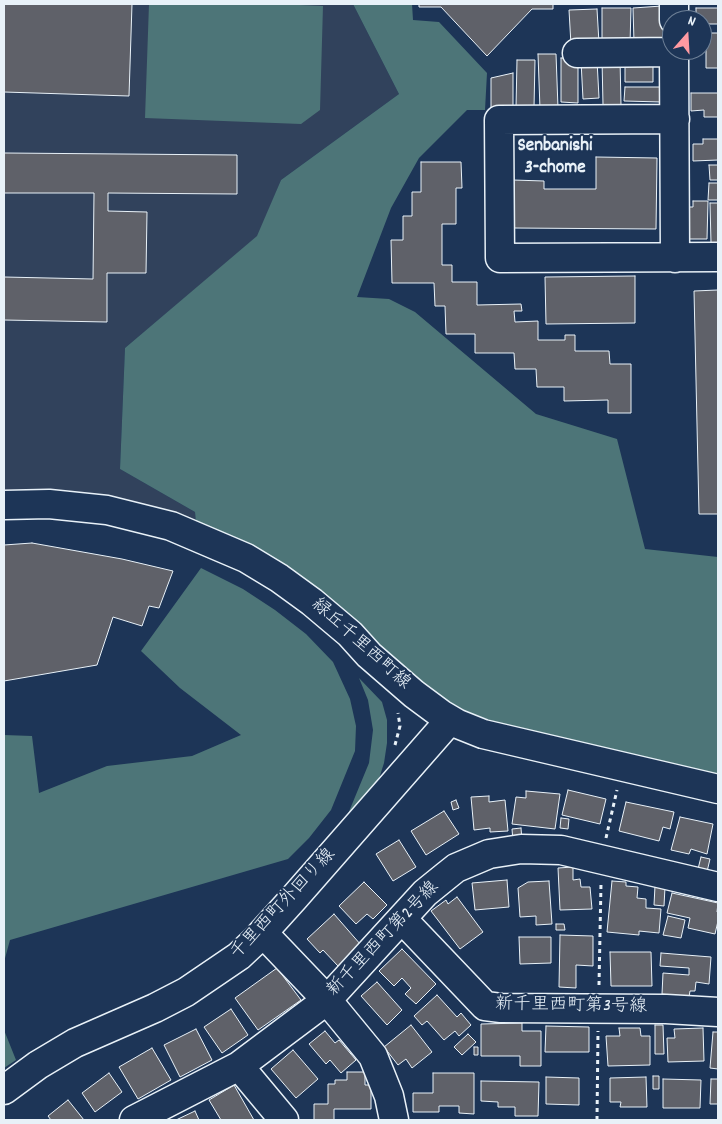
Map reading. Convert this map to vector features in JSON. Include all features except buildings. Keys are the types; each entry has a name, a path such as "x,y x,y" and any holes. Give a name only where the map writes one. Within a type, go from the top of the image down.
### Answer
{"street":[{"path":"578,53 662,51"},
{"path":"674,60 675,258"},
{"path":"675,119 499,120 500,258 718,257"},
{"name":"緑丘千里西町線","path":"4,505 49,504 107,510 172,526 246,558 280,578 350,634 369,655 414,694 450,720 483,734 718,789"},
{"name":"千里西町外回り線","path":"4,1090 38,1065 67,1048 155,1008 186,992 224,967 263,933 450,720"},
{"name":"新千里西町第2号線","path":"134,1120 239,1066 327,1000 425,894 446,876 456,868 489,854 540,848 561,850 718,887"},
{"name":"新千里西町第3号線","path":"402,919 485,1006 501,1008 666,1009 718,1012"},
{"path":"263,933 327,1000 373,1056 389,1096 394,1120"},
{"path":"239,1066 284,1120"}],"path":[{"path":"395,746 400,726 400,719 396,708"},
{"path":"597,1120 601,860 618,786"}],"shaded area":[{"path":"4,4 353,4 399,94 281,180 258,236 125,348 120,469 195,512 196,523 4,492"}],"green space":[{"path":"149,4 323,6 320,110 301,124 145,118"},
{"path":"353,4 412,4 413,20 439,22 487,73 485,110 467,110 419,158 391,208 357,297 389,299 415,312 536,414 617,439 645,549 718,557 718,775 512,728 467,712 437,694 350,618 196,523 195,512 120,469 125,348 257,236 281,180 399,94"},
{"path":"201,568 243,589 275,610 306,634 333,662 350,699 356,726 355,751 331,810 309,838 288,859 10,940 4,962 4,735 32,736 39,793 107,766 192,756 241,735 180,688 141,651"},
{"path":"359,678 382,702 387,720 387,743 384,763 377,785 351,817 348,814 369,763 373,730 368,700"},
{"path":"4,1030 16,1060 4,1068"}],"district":[{"name":"Senbanishi 3-chome","path":"555,158"}]}
